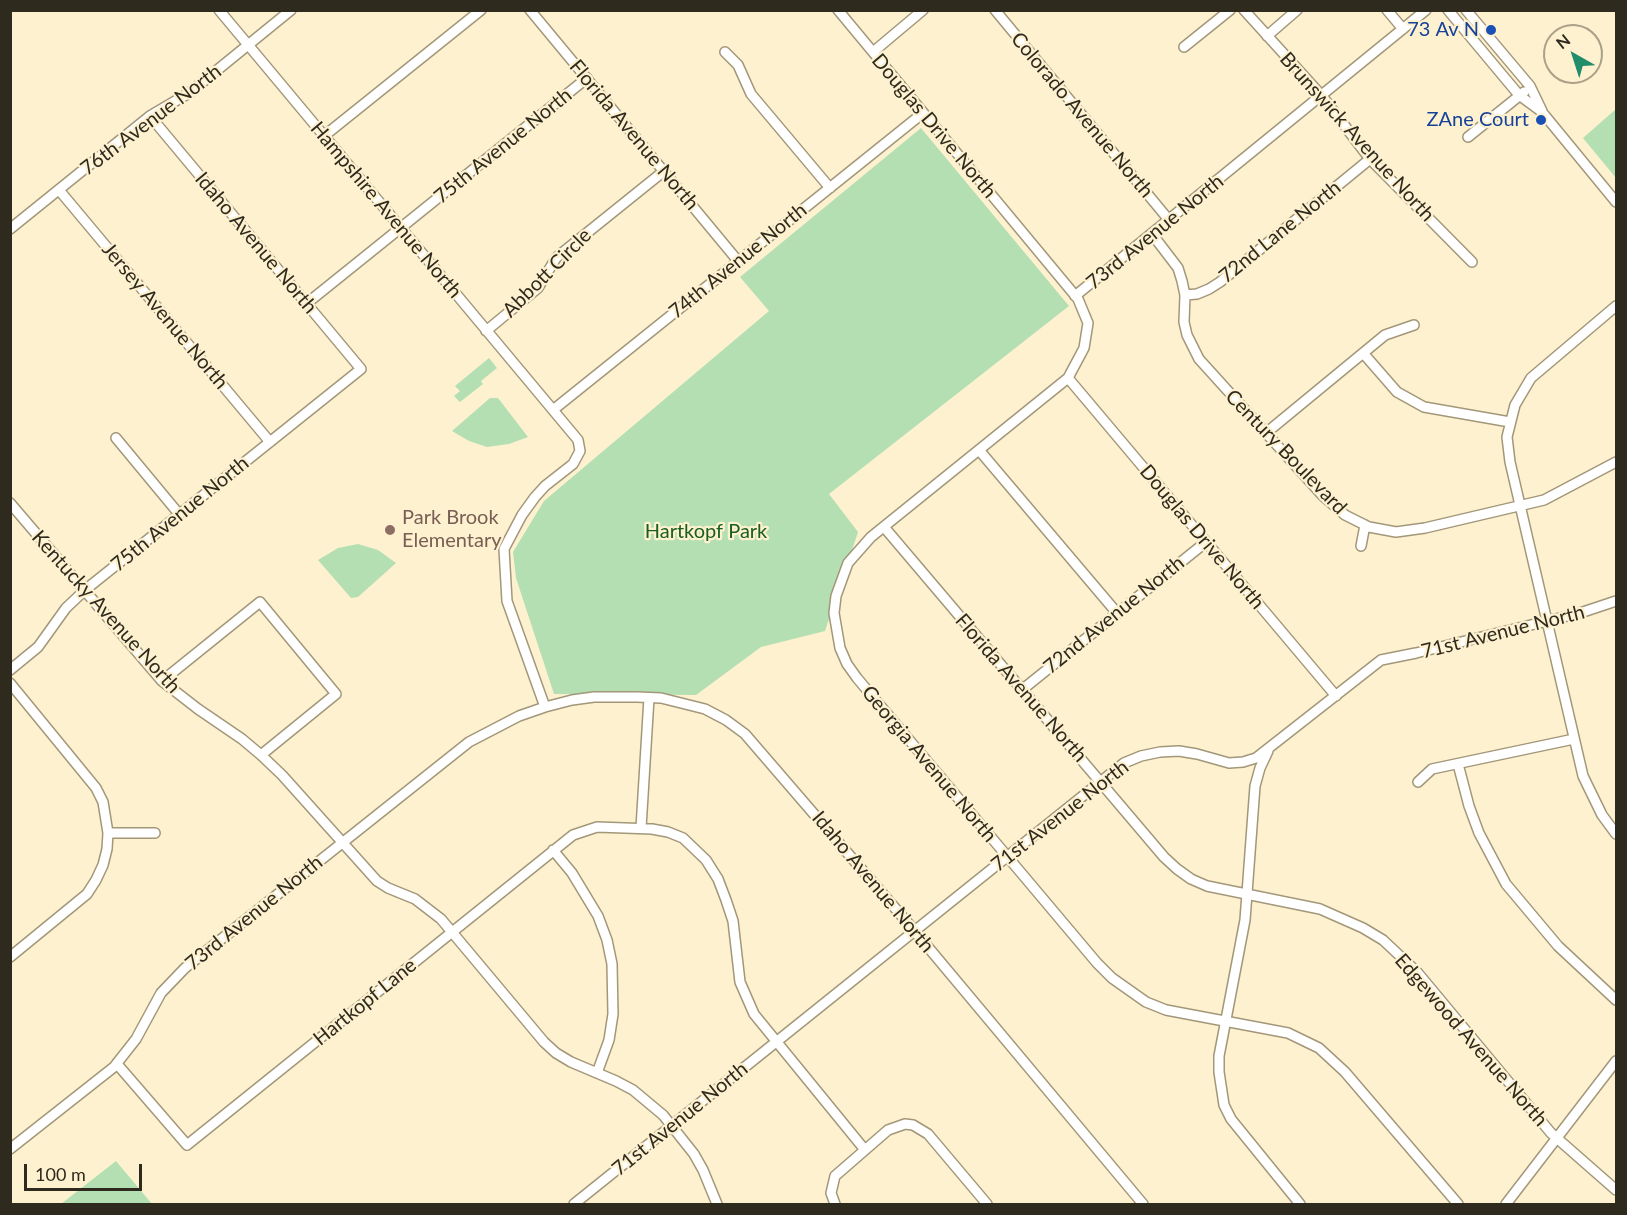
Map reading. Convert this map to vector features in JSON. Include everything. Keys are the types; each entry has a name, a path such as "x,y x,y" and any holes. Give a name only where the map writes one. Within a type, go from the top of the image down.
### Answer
{"street":[{"name":"Hampshire Avenue North","path":"219,10 553,410"},
{"name":"76th Avenue North","path":"10,229 150,116 189,93 291,10"},
{"path":"324,136 481,10"},
{"name":"Florida Avenue North","path":"530,10 738,261"},
{"name":"Douglas Drive North","path":"838,10 1075,296"},
{"path":"873,52 923,10"},
{"name":"Colorado Avenue North","path":"995,10 1169,220"},
{"path":"1184,48 1230,10"},
{"name":"Brunswick Avenue North","path":"1244,10 1322,96 1370,159 1472,262"},
{"path":"1267,36 1297,10"},
{"path":"1387,10 1403,29"},
{"name":"73rd Avenue North","path":"857,678 840,648 834,613 836,596 848,563 859,549 1068,378 1084,348 1087,336 1088,323 1084,310 1075,296 1426,10"},
{"path":"1448,10 1519,95 1542,112 1617,202"},
{"path":"1467,10 1530,86 1542,112"},
{"path":"725,52 738,65 751,94 830,188"},
{"name":"75th Avenue North","path":"306,304 587,78"},
{"path":"1468,137 1530,86"},
{"name":"74th Avenue North","path":"553,410 923,113"},
{"name":"Idaho Avenue North","path":"150,116 361,369"},
{"name":"72nd Lane North","path":"1185,295 1209,290 1220,282 1370,159"},
{"name":"Abbott Circle","path":"486,331 538,288 556,258 664,171"},
{"name":"Jersey Avenue North","path":"59,190 270,442"},
{"name":"Century Boulevard","path":"1152,234 1178,268 1185,295 1185,322 1191,348 1198,359 1344,515 1365,525 1396,532 1411,531 1520,506 1556,494 1617,462"},
{"path":"1617,306 1531,378 1518,398 1508,437 1508,453 1583,776 1602,815 1617,834"},
{"path":"1266,433 1385,335 1414,325"},
{"path":"1363,353 1397,392 1424,407 1510,422"},
{"name":"75th Avenue North","path":"10,670 38,647 66,608 85,590 361,369"},
{"name":"Douglas Drive North","path":"1068,378 1336,696"},
{"path":"545,707 507,601 504,549 522,515 535,497 573,464 580,451 578,440 553,410"},
{"path":"116,438 180,514"},
{"path":"979,450 1117,613"},
{"name":"Kentucky Avenue North","path":"10,503 162,681 261,755 300,794 377,881 429,908 544,1042 571,1062 616,1081 649,1102 671,1126 698,1162 717,1204"},
{"path":"1360,546 1365,525"},
{"name":"Florida Avenue North","path":"884,527 1164,857 1191,879 1206,886 1247,895"},
{"name":"72nd Avenue North","path":"1023,689 1206,542"},
{"name":"71st Avenue North","path":"574,1204 1124,764 1142,756 1179,751 1229,763 1256,758 1268,751 1381,660 1580,614 1617,601"},
{"path":"162,681 260,602 336,694 261,755"},
{"name":"Georgia Avenue North","path":"857,678 1097,963 1129,991 1166,1010 1226,1023"},
{"path":"10,684 96,789 103,802 108,833 103,865 87,894 10,957"},
{"name":"Idaho Avenue North","path":"531,712 572,700 594,697 649,698 705,709 726,720 745,734 762,750 1143,1204"},
{"path":"649,698 641,828 668,832 683,838 706,860 717,879 733,921 740,982 754,1014 865,1150"},
{"name":"73rd Avenue North","path":"10,1149 117,1064 136,1039 151,1008 172,980 469,742 493,728 531,712"},
{"path":"1418,782 1432,769 1574,739"},
{"path":"1268,751 1255,786 1245,920 1219,1072 1224,1105 1240,1133 1300,1204"},
{"path":"1458,764 1479,833 1506,884 1558,946 1617,1000"},
{"name":"Hartkopf Lane","path":"117,1064 186,1145 573,835 604,826 641,828"},
{"path":"108,833 155,832"},
{"path":"553,850 572,873 598,916 607,940 612,964 613,1014 609,1040 597,1073"},
{"name":"Edgewood Avenue North","path":"1247,895 1320,909 1363,928 1383,940 1416,972 1557,1138 1617,1190"},
{"path":"1226,1023 1288,1033 1319,1048 1345,1072 1458,1204"},
{"path":"1506,1204 1617,1060"},
{"path":"835,1204 831,1192 835,1176 896,1126 913,1125 922,1129 987,1204"}],"green space":[{"path":"1616,109 1616,178 1583,138"},
{"name":"Hartkopf Park","path":"921,128 1069,306 829,494 858,532 825,631 761,647 696,695 554,694 516,578 513,552 544,501 769,311 740,277"},
{"path":"489,358 497,368 481,381 483,384 460,402 454,396 460,391 455,386"},
{"path":"490,398 498,398 528,437 509,444 487,447 469,441 452,431"},
{"path":"358,544 378,550 396,563 358,597 351,598 318,560 338,548"},
{"path":"116,1161 152,1204 61,1204"}],"place":[{"name":"73 Av N","path":"1491,30"},
{"name":"ZAne Court","path":"1541,120"},
{"name":"Park Brook Elementary","path":"390,530"}]}
